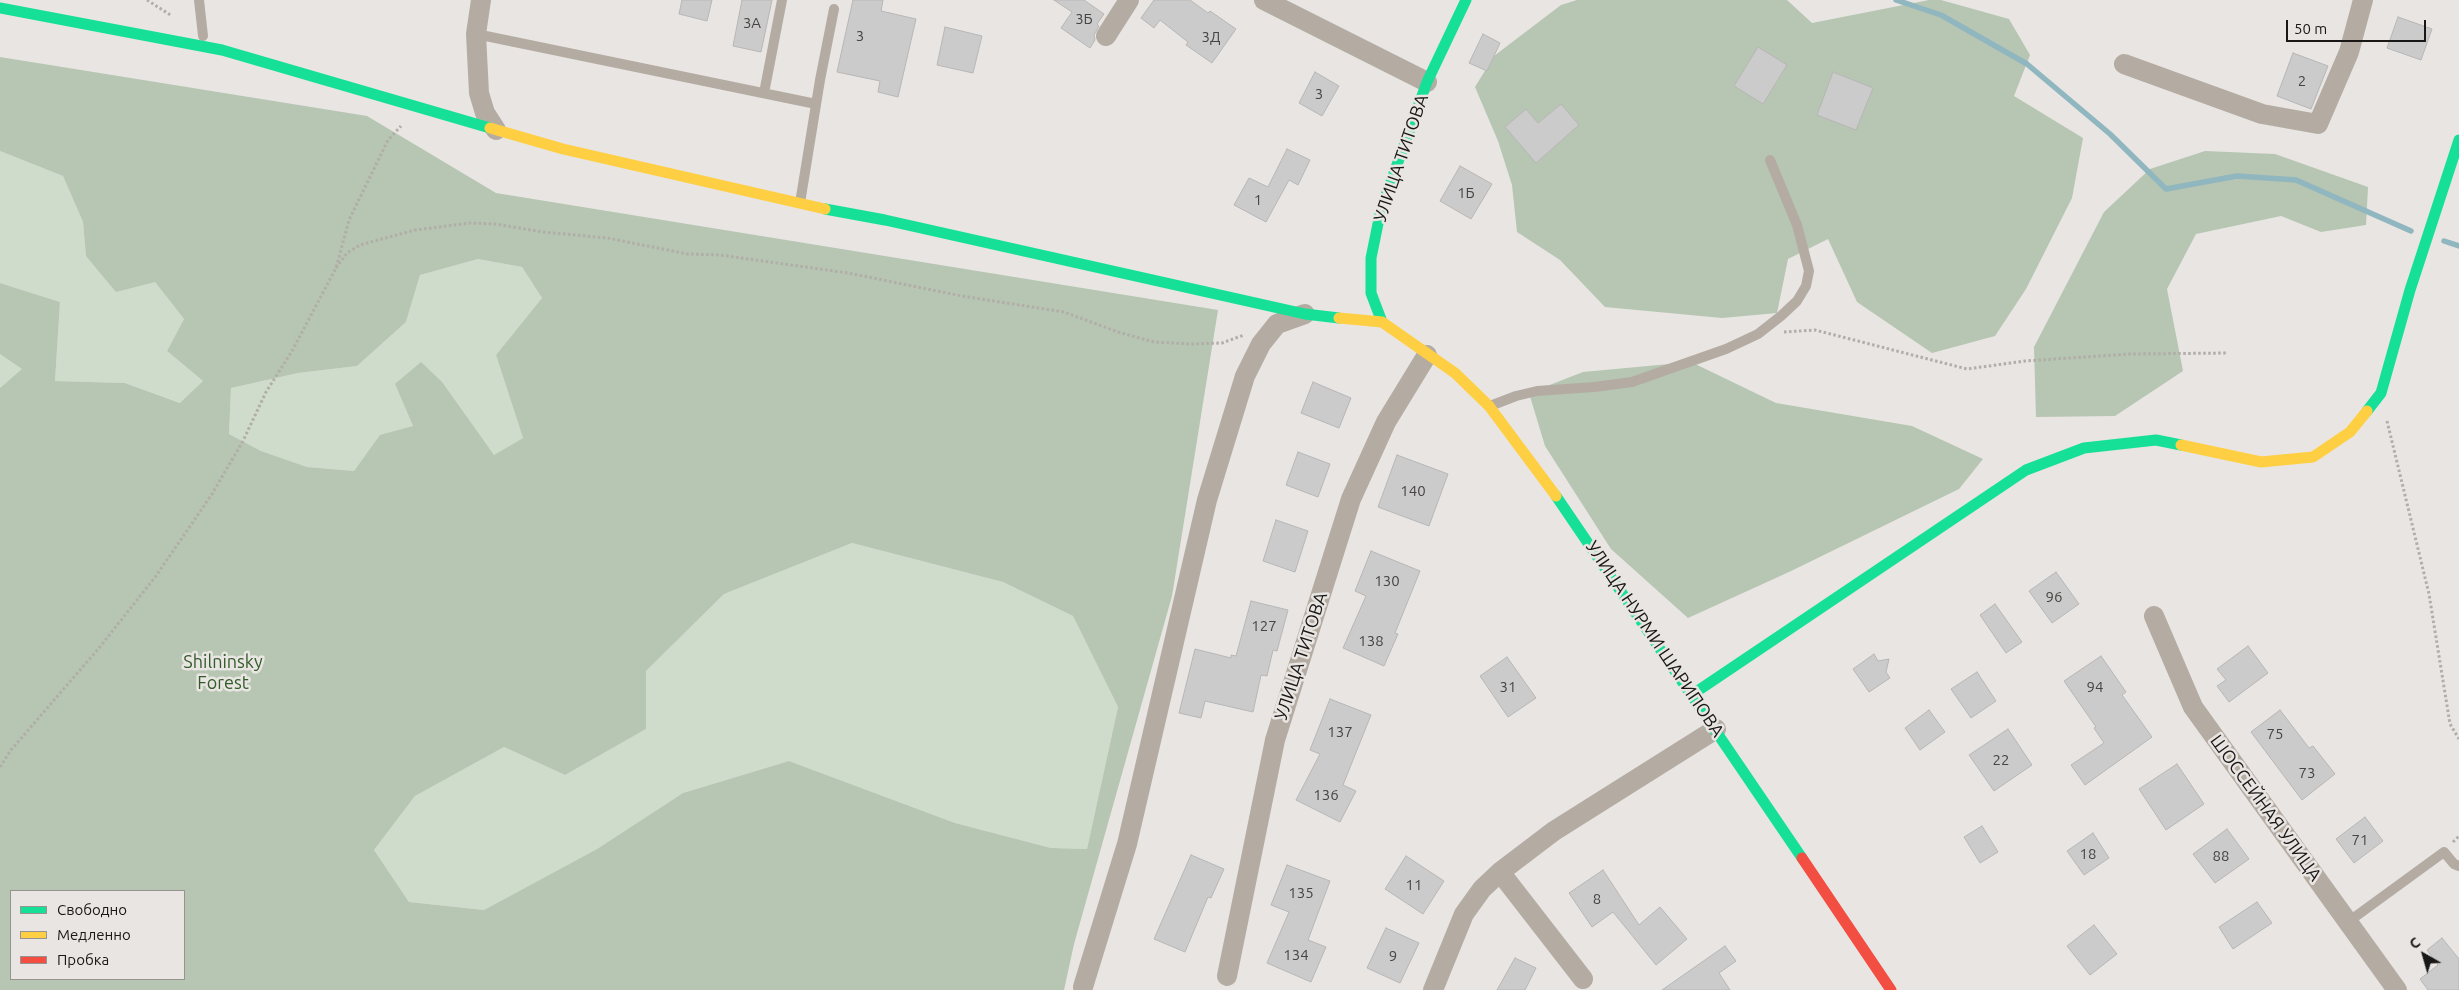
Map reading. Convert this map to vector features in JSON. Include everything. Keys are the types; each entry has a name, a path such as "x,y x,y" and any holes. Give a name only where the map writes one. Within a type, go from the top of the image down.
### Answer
{"street":[{"path":"480,0 476,34 479,93 485,113 496,130"},
{"path":"1106,36 1130,0"},
{"name":"УЛИЦА ТИТОВА","path":"1264,0 1427,82"},
{"name":"УЛИЦА ТИТОВА","path":"1382,322 1371,293 1371,258 1380,209 1427,82 1466,0"},
{"path":"2124,64 2262,114 2318,124 2349,52 2363,0"},
{"path":"0,8 222,50 563,149 800,204 885,220 1305,314 1382,322"},
{"path":"1693,694 2026,470 2084,448 2156,440 2261,462 2313,457 2350,432 2380,393 2410,290 2459,140"},
{"path":"1083,987 1127,844 1207,500 1245,376 1261,344 1277,324 1305,314"},
{"name":"УЛИЦА НУРМИ ШАРИПОВА","path":"1382,322 1455,373 1490,406 1541,474 1693,694 1892,990"},
{"name":"УЛИЦА ТИТОВА","path":"1227,976 1275,740 1351,498 1386,422 1427,354"},
{"name":"ШОССЕЙНАЯ УЛИЦА","path":"2154,616 2193,707 2397,990"},
{"path":"1433,990 1464,914 1482,889 1500,872 1554,830 1716,730"},
{"path":"1500,872 1583,978"}],"lane":[{"path":"198,0 203,36"},
{"path":"764,93 782,0"},
{"path":"800,204 834,9"},
{"path":"476,34 816,104"},
{"path":"1490,406 1516,396 1538,391 1594,388 1632,382 1726,350 1758,334 1797,302 1806,286 1809,271 1797,226 1770,160"},
{"path":"2348,922 2444,852 2454,864 2459,866"}],"path":[{"path":"336,268 349,220 388,140 417,108"},
{"path":"0,766 11,750 98,648 156,576 212,494 243,440 266,392 292,351 336,268 347,253 360,245 415,230 470,223 495,224 543,232 607,238 688,254 720,255 848,273 962,296 1064,312 1118,332 1154,342 1222,343 1277,324"},
{"path":"1758,334 1815,330 1967,369 2025,361 2130,354 2228,353"},
{"path":"2380,393 2429,594 2450,724 2459,739"}],"green space":[{"path":"1577,0 1787,0 1812,23 1929,0 1941,0 2009,19 2030,55 2014,96 2083,138 2072,198 2026,289 1995,336 1932,353 1857,302 1828,239 1788,259 1777,313 1722,318 1605,307 1560,260 1517,232 1512,185 1498,141 1475,87 1494,56 1561,5"},
{"name":"Shilninsky Forest","path":"0,57 367,116 496,193 1218,310 1172,596 1074,944 1064,990 0,990 0,388 22,369 0,354 0,283 60,302 55,381 125,383 180,403 203,381 167,351 184,319 155,282 116,292 86,256 83,222 63,176 0,151","holes":["478,259 522,267 542,298 496,355 523,438 494,455 442,382 421,362 395,384 413,426 380,435 354,471 307,467 261,451 229,434 231,388 298,373 357,366 406,322 420,275","852,543 1003,582 1073,616 1118,707 1087,849 1051,848 955,823 789,761 683,793 597,849 484,910 409,902 374,850 415,796 504,747 565,775 646,729 646,671 724,594"]},
{"path":"0,151 63,176 83,222 86,256 155,282 184,319 167,351 203,381 181,403 125,383 55,381 60,302 0,283"},
{"path":"2205,151 2275,154 2368,187 2366,225 2321,232 2281,216 2196,234 2167,289 2183,371 2115,416 2036,417 2034,347 2104,212 2150,169"},
{"path":"478,259 522,267 542,298 496,355 523,438 494,455 474,429 395,384 413,426 380,436 354,471 307,467 261,451 229,434 231,388 298,373 357,366 406,322 420,275"},
{"path":"0,354 23,369 0,388"},
{"path":"1691,362 1776,403 1912,426 1983,459 1959,489 1789,572 1688,618 1611,549 1545,446 1529,393 1583,372"},
{"path":"852,543 1003,582 1073,616 1118,707 1087,849 1051,848 955,823 789,761 683,793 597,849 484,910 409,902 374,850 415,796 504,747 565,775 646,729 646,671 724,594"}],"building":[{"path":"682,0 712,0 707,21 679,14"},
{"path":"742,0 772,0 761,52 733,46"},
{"path":"853,0 883,0 881,11 916,19 898,97 878,92 880,81 837,72"},
{"path":"1054,0 1084,0 1104,14 1097,24 1099,26 1094,35 1095,40 1090,48 1061,28 1072,12"},
{"path":"1154,0 1190,0 1236,29 1212,63 1186,45 1188,42 1160,20 1154,28 1141,18"},
{"path":"2398,17 2432,29 2421,60 2387,48"},
{"path":"945,27 982,36 973,73 937,65"},
{"path":"1483,34 1500,43 1487,71 1469,63"},
{"path":"1758,47 1787,65 1763,104 1734,86"},
{"path":"2293,53 2328,66 2311,109 2277,96"},
{"path":"1315,72 1339,86 1322,116 1299,103"},
{"path":"1833,72 1873,88 1856,130 1817,115"},
{"path":"1561,104 1579,125 1536,163 1505,127 1526,109 1538,123"},
{"path":"1287,149 1310,160 1298,185 1289,180 1266,222 1234,205 1249,178 1268,187"},
{"path":"1460,166 1492,184 1471,219 1440,201"},
{"path":"1313,382 1351,398 1339,428 1301,413"},
{"path":"1298,452 1330,464 1318,497 1286,485"},
{"path":"1397,455 1448,474 1429,526 1378,507"},
{"path":"1276,520 1308,531 1295,572 1263,561"},
{"path":"1371,551 1420,571 1395,633 1398,634 1384,666 1343,648 1366,596 1355,591"},
{"path":"2056,572 2079,604 2052,623 2029,591"},
{"path":"1251,601 1288,610 1277,651 1273,650 1267,676 1261,675 1253,712 1205,701 1201,718 1179,713 1195,649 1231,658 1231,655 1236,656"},
{"path":"1995,604 2022,642 2006,653 1980,615"},
{"path":"2248,646 2268,673 2229,702 2217,686 2226,680 2217,669"},
{"path":"1874,654 1878,661 1889,659 1886,672 1890,678 1869,692 1853,669"},
{"path":"2101,656 2126,692 2122,695 2152,737 2085,785 2071,765 2104,743 2094,728 2096,727 2064,681"},
{"path":"1507,657 1536,698 1508,717 1480,676"},
{"path":"1977,672 1996,701 1971,718 1951,689"},
{"path":"1330,699 1371,715 1343,785 1356,791 1340,822 1296,800 1320,754 1310,750"},
{"path":"1929,710 1945,732 1920,750 1905,728"},
{"path":"2280,710 2309,748 2313,746 2335,774 2302,800 2251,732"},
{"path":"2008,729 2032,765 1994,791 1969,755"},
{"path":"2177,764 2204,804 2166,830 2139,789"},
{"path":"2365,817 2383,841 2354,863 2336,839"},
{"path":"1982,826 1998,852 1980,863 1964,837"},
{"path":"2227,829 2249,859 2215,883 2193,854"},
{"path":"2093,833 2109,858 2084,875 2067,851"},
{"path":"1191,855 1224,869 1211,898 1208,897 1185,952 1154,939"},
{"path":"1406,856 1444,881 1423,914 1385,889"},
{"path":"1287,865 1330,881 1308,940 1326,947 1311,982 1267,963 1289,912 1271,905"},
{"path":"1603,870 1639,925 1660,907 1687,939 1656,965 1613,912 1592,927 1569,893"},
{"path":"2257,902 2272,923 2233,949 2219,927"},
{"path":"2094,925 2117,954 2090,975 2067,946"},
{"path":"1386,928 1419,943 1400,983 1367,968"},
{"path":"2442,938 2459,959 2459,990 2428,990 2420,979 2438,965 2427,950"},
{"path":"1725,946 1736,961 1719,973 1730,990 1662,990"},
{"path":"1515,958 1536,968 1525,990 1497,990"}],"waterway":[{"path":"1896,0 1941,15 2027,64 2110,134 2166,189 2237,176 2296,180 2411,231"},
{"path":"2444,241 2459,246"}],"traffic: fast":[{"path":"1382,322 1371,293 1371,258 1381,209 1427,82 1466,0"},
{"path":"0,8 222,50 490,128"},
{"path":"2367,411 2381,393 2410,290 2459,140"},
{"path":"825,209 885,220 1305,314 1339,318"},
{"path":"1693,694 2026,470 2084,448 2156,440 2181,445"},
{"path":"1556,496 1802,858"}],"traffic: slow":[{"path":"490,128 563,149 825,209"},
{"path":"1339,318 1382,322 1455,373 1489,406 1556,496"},
{"path":"2181,445 2261,462 2313,457 2350,432 2367,411"}],"traffic: jam":[{"path":"1802,858 1891,990"}]}
